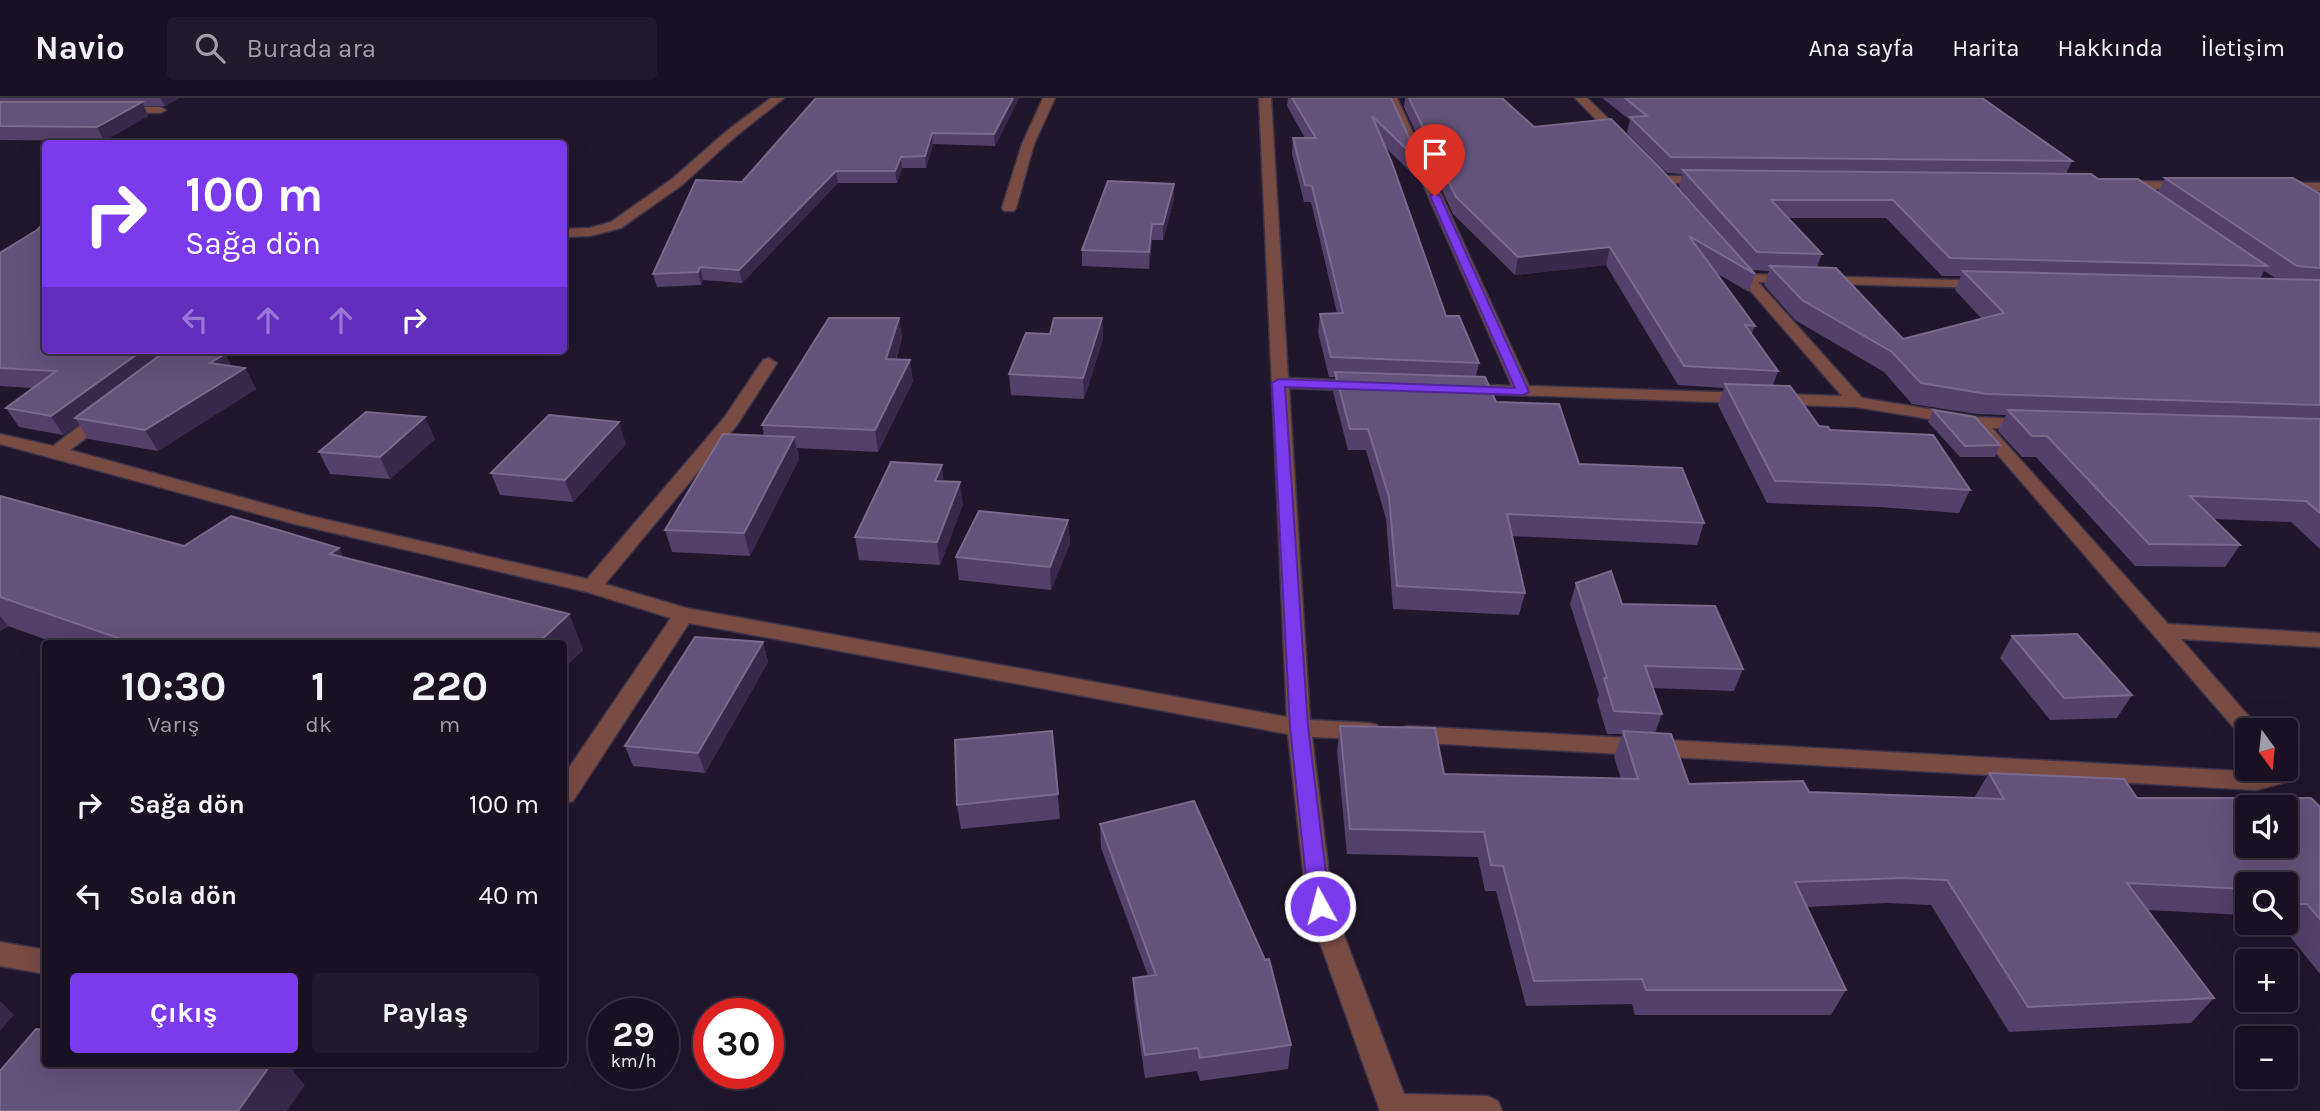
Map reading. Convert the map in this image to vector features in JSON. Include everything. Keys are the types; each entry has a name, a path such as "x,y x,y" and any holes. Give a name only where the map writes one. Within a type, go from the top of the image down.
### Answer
{"street":[{"path":"567,233 590,232 616,225 677,182 732,133 778,98"},
{"path":"1010,208 1028,144 1049,98"},
{"path":"1265,98 1299,727 1320,906 1394,1109 1487,1111"},
{"path":"1391,98 1523,392"},
{"path":"1581,98 1635,152"},
{"path":"106,110 160,110"},
{"path":"1662,180 1717,180"},
{"path":"2101,185 2197,186"},
{"path":"2128,185 2150,200"},
{"path":"2265,186 2320,187"},
{"path":"1856,402 1742,272 2007,284"},
{"path":"592,587 732,421 769,363"},
{"path":"1279,383 1374,386"},
{"path":"1441,389 1856,402 1978,422 2045,424"},
{"path":"56,452 123,403"},
{"path":"1978,422 2165,631 2239,718"},
{"path":"0,439 302,520 592,587 684,615 1299,727 2235,780"},
{"path":"567,790 684,615"},
{"path":"2165,631 2320,640"},
{"path":"0,954 42,961"}],"building":[{"path":"816,98 1013,98 994,134 932,133 925,156 901,157 895,171 836,171 739,270 700,267 698,272 653,274 696,180 742,182"},
{"path":"1292,98 1391,98 1420,162 1372,116 1392,163 1446,316 1459,316 1479,363 1331,357 1320,314 1343,313 1312,186 1305,185 1293,138 1316,138"},
{"path":"1409,98 1502,98 1534,127 1611,119 1660,168 1755,274 1689,236 1755,326 1745,325 1778,371 1684,366 1610,247 1518,257 1456,197"},
{"path":"1625,98 1982,98 2072,161 1671,157 1630,117 1647,116"},
{"path":"0,102 142,102 97,127 0,126"},
{"path":"1683,170 2091,174 2098,179 2138,179 2267,266 1950,258 1893,200 1771,200 1822,254 1757,252"},
{"path":"2165,178 2293,178 2320,194 2320,268 2297,266"},
{"path":"1108,181 1174,184 1163,224 1152,224 1149,252 1082,250"},
{"path":"42,225 42,354 137,354 51,416 6,408 56,371 0,368 0,253"},
{"path":"1770,266 1836,268 1903,339 2004,313 1963,271 2320,280 2320,405 1987,394 1921,383 1892,352 1802,300"},
{"path":"829,318 899,318 886,359 910,360 875,430 762,425"},
{"path":"1054,318 1102,318 1083,378 1009,374 1026,333 1050,334"},
{"path":"162,354 225,354 210,363 245,368 145,430 75,418"},
{"path":"1335,372 1485,377 1496,402 1559,404 1579,464 1682,468 1704,523 1507,514 1525,593 1397,586 1389,497 1368,429 1350,429"},
{"path":"1725,384 1790,386 1819,426 1828,427 1830,430 1933,435 1970,490 1775,481"},
{"path":"1933,410 1975,417 2000,445 1965,446"},
{"path":"2008,410 2320,419 2320,513 2306,501 2190,496 2240,545 2149,544 2047,436 2032,436"},
{"path":"366,412 425,417 380,457 319,452"},
{"path":"549,415 619,422 565,480 491,473"},
{"path":"723,434 794,437 744,533 665,530"},
{"path":"891,462 942,465 935,481 960,482 937,542 855,537"},
{"path":"0,496 184,546 231,516 339,548 330,554 569,614 541,640 124,640 0,597"},
{"path":"979,511 1068,520 1050,567 956,557"},
{"path":"1611,571 1622,604 1715,606 1743,669 1645,666 1662,714 1614,711 1604,678 1607,678 1576,583"},
{"path":"2077,634 2132,695 2064,698 2012,636"},
{"path":"695,637 763,642 698,753 625,746"},
{"path":"1340,726 1435,728 1444,774 1638,779 1623,731 1671,734 1689,784 1803,781 1809,792 2004,799 1989,773 2124,779 2137,798 2235,798 2235,858 2298,858 2298,798 2311,798 2320,807 2320,919 2307,904 2298,904 2298,872 2235,872 2235,888 2127,883 2214,998 2028,1007 1947,880 1902,878 1795,882 1846,990 1646,990 1642,979 1534,981 1503,866 1491,865 1484,832 1350,829"},
{"path":"1052,731 1058,794 957,805 955,740"},
{"path":"1194,801 1265,960 1269,959 1291,1045 1200,1058 1198,1048 1145,1055 1133,978 1156,975 1100,824"},
{"path":"36,1029 42,1030 42,1067 269,1067 238,1111 0,1111 0,1071"}],"route":[{"path":"1320,906 1299,727 1279,383 1523,392 1435,196"}]}
